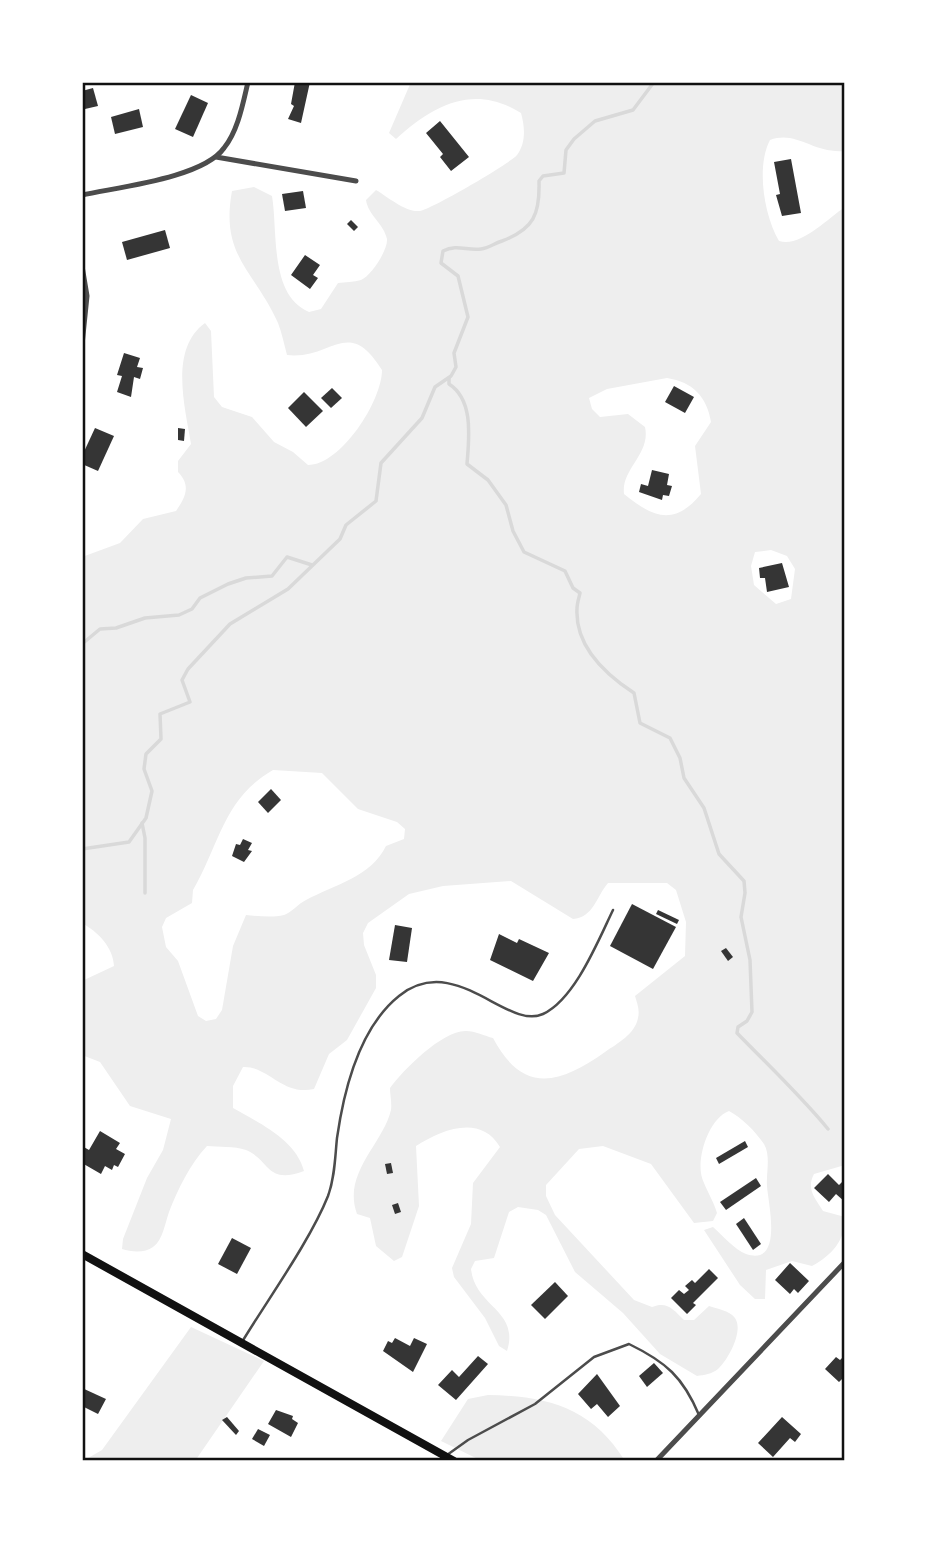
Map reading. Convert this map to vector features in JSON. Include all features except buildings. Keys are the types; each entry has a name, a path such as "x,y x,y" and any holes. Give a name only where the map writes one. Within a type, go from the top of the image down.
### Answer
{"main road":[{"path":"82,1254 450,1458"}],"street":[{"path":"82,195 186,171 216,157 230,137 248,82"},
{"path":"216,157 356,181"},
{"path":"82,266 88,296 82,345"},
{"path":"656,1461 845,1262"}],"lane":[{"path":"242,1342 328,1195 345,1096 354,1068 376,1022 389,1006 414,987 443,982 471,991 522,1014 532,1017 545,1013 570,989 612,910"},
{"path":"450,1458 468,1440 535,1404 594,1357 629,1344 660,1359 682,1384 699,1415"}],"shaded area":[{"path":"411,82 845,82 845,151 824,149 789,138 780,138 770,140 763,164 766,205 779,241 787,242 804,236 845,207 845,1165 814,1174 811,1184 812,1193 823,1211 845,1217 843,1233 831,1252 812,1266 792,1261 766,1270 765,1299 755,1299 740,1285 704,1230 713,1227 746,1254 758,1256 765,1251 770,1243 771,1231 767,1186 768,1159 761,1139 729,1111 711,1128 701,1156 702,1177 717,1213 713,1221 694,1223 651,1164 603,1146 579,1149 546,1185 546,1196 555,1215 634,1300 652,1307 666,1306 684,1320 694,1320 709,1306 726,1311 735,1318 738,1330 730,1352 718,1369 708,1374 697,1376 660,1354 623,1313 575,1272 546,1215 538,1210 518,1207 509,1212 494,1258 475,1261 471,1269 480,1292 507,1326 507,1351 499,1346 485,1318 454,1277 452,1268 471,1224 473,1183 500,1147 483,1131 472,1128 449,1130 416,1146 419,1206 402,1257 394,1261 376,1246 370,1218 357,1214 354,1199 359,1172 387,1123 391,1110 390,1088 404,1071 446,1037 466,1031 493,1038 517,1069 530,1076 543,1078 558,1077 573,1071 630,1033 639,1015 635,996 685,956 686,922 676,890 667,883 608,883 590,910 573,919 511,881 443,886 409,894 368,923 363,933 364,945 376,975 376,988 347,1040 329,1054 314,1089 293,1088 261,1071 243,1067 233,1086 233,1108 285,1141 300,1160 304,1171 282,1175 270,1170 246,1150 207,1146 180,1186 156,1244 142,1251 122,1249 123,1239 147,1178 163,1150 171,1119 130,1106 100,1062 82,1055 82,981 114,966 104,941 82,923 82,557 120,543 143,519 176,511 182,501 186,486 178,472 178,461 191,444 183,396 183,363 194,334 205,323 211,331 214,397 222,407 252,417 274,442 293,452 308,465 333,455 357,429 375,398 382,370 370,354 359,345 349,342 303,355 287,355 278,323 235,247 231,232 232,191 254,187 272,196 278,261 287,292 296,304 309,312 321,309 338,283 365,278 382,256 387,239 366,200 376,190 408,209 426,209 470,186 517,155 522,145 524,129 521,113 504,104 471,99 456,102 425,116 396,139 389,133","holes":["667,378 684,383 697,392 706,405 711,422 695,446 701,494 682,511 672,515 654,513 624,494 627,477 644,445 645,427 628,414 600,417 592,409 589,398 607,389","771,550 787,556 795,569 791,599 776,604 754,585 751,566 755,552","273,770 322,773 358,809 397,822 405,829 404,839 386,846 379,857 361,873 306,900 287,914 270,917 246,915 233,946 222,1010 216,1019 206,1021 198,1016 178,961 166,947 162,927 166,918 192,903 193,890 224,824 243,795"]},
{"path":"191,1327 264,1361 195,1461 83,1461 102,1450"},
{"path":"488,1395 530,1398 566,1408 598,1428 625,1461 482,1461 441,1441 468,1399"}],"waterway":[{"path":"82,849 129,842 146,818 152,791 144,769 146,754 161,739 160,714 190,702 182,680 188,669 230,624 288,589 340,539 346,525 376,501 381,463 422,418 435,387 451,376 456,367 454,353 468,317 458,276 441,263 443,251 453,248 484,248 521,231 533,219 536,211 539,181 543,176 564,173 566,150 574,139 595,121 633,110 654,82"},
{"path":"449,378 449,384 457,391 466,409 469,431 467,464 488,480 506,505 513,531 524,552 565,571 573,588 580,593 578,623 587,647 603,668 634,693 640,723 670,738 680,758 684,778 704,808 719,854 744,881 741,917 750,960 752,1012 747,1021 738,1027 737,1033 828,1129"},
{"path":"82,644 100,629 116,628 145,618 179,615 192,609 200,598 228,584 246,578 272,576 287,557 312,565"},
{"path":"142,823 145,838 145,893"}]}
